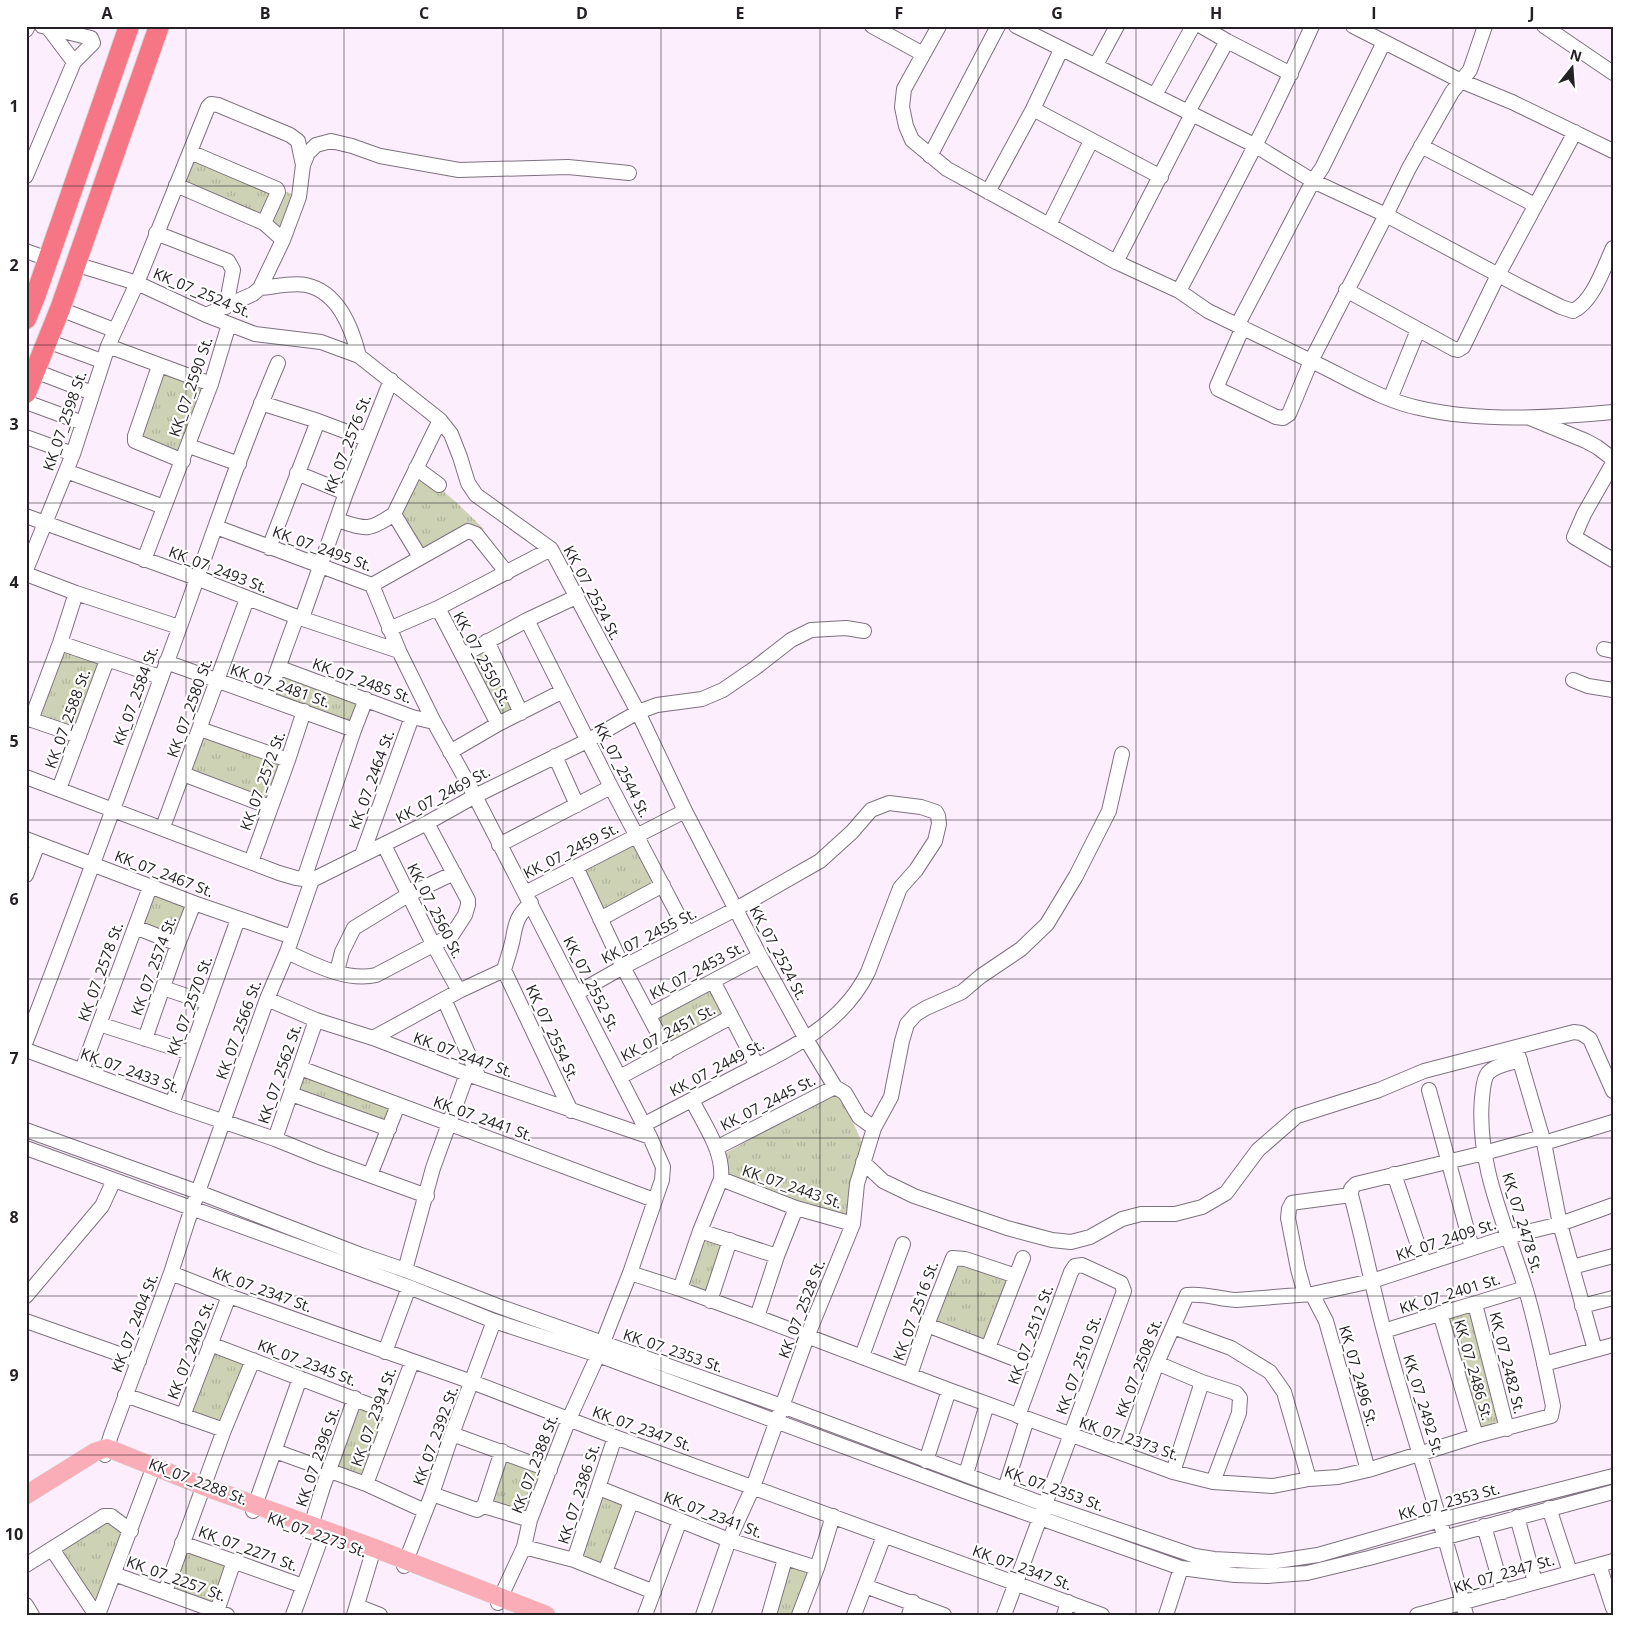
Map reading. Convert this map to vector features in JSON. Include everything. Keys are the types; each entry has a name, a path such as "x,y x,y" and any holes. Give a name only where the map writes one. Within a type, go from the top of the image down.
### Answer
{"highway":[{"path":"26,319 31,296 46,265 129,26"},
{"path":"26,393 60,309 159,26"},
{"path":"46,265 73,271"}],"main road":[{"path":"26,1495 95,1452 106,1452"},
{"name":"KK_07_2273 St.","path":"106,1452 500,1600 546,1615"},
{"path":"26,1503 106,1452"},
{"name":"KK_07_2273 St.","path":"500,1600 529,1615"}],"street":[{"path":"872,26 924,54"},
{"path":"939,26 904,90 902,107 906,126 912,140 947,169 1116,262 1179,291 1208,311 1390,399 1418,408 1457,414 1527,416 1613,412"},
{"path":"930,156 998,26"},
{"path":"1016,26 1039,31 1061,50 1256,146 1313,180 1386,215 1561,307 1573,311 1577,309 1594,288 1613,248"},
{"path":"1096,66 1117,26"},
{"path":"1155,95 1193,26"},
{"path":"1201,26 1291,74"},
{"path":"1179,291 1256,146 1312,26"},
{"path":"1353,26 1461,81 1512,102 1613,151"},
{"path":"1384,42 1322,168 1313,180 1240,326 1218,381 1218,389 1276,417 1283,418 1289,414 1311,361 1421,146 1452,92 1470,70 1485,26"},
{"path":"1544,26 1613,73"},
{"path":"26,176 74,62 92,45 93,41 91,38 47,27"},
{"path":"47,27 74,62"},
{"path":"1116,262 1161,177 1226,41"},
{"path":"988,192 1061,50"},
{"name":"KK_07_2598 St.","path":"27,566 66,471 114,330 137,283 210,104 218,105 290,135 298,141 302,165"},
{"path":"1032,108 1161,177"},
{"path":"1346,290 1454,349 1458,350 1463,347 1498,275 1574,132"},
{"path":"1049,225 1091,141"},
{"path":"206,315 253,294 260,288 283,240 299,197 302,165 308,153 316,145 331,142 352,146 380,156 459,170 568,167 629,173"},
{"path":"1421,146 1535,205"},
{"path":"190,152 277,189 278,192 264,223"},
{"path":"176,185 264,223 283,240"},
{"path":"156,233 228,262 233,270 226,307"},
{"path":"26,251 46,265"},
{"name":"KK_07_2524 St.","path":"73,271 137,283 206,315 255,334 321,342 359,356 440,420 451,434 468,483 476,495 551,549 638,712 685,811 760,956 806,1039 835,1087 845,1093 860,1117 874,1128"},
{"path":"260,288 304,284 316,288 340,308 352,329 359,356"},
{"path":"60,309 114,330"},
{"name":"KK_07_2590 St.","path":"144,560 189,446 211,384 229,324"},
{"path":"1390,399 1418,330"},
{"path":"47,341 102,361"},
{"path":"108,346 211,384"},
{"name":"KK_07_2584 St.","path":"26,1041 93,865 196,578 278,363"},
{"name":"KK_07_2590 St.","path":"159,366 135,436 135,441 183,460"},
{"path":"35,371 92,393"},
{"name":"KK_07_2576 St.","path":"268,698 280,668 286,644 321,566 346,492 391,380"},
{"path":"26,402 82,423"},
{"path":"261,404 318,421 366,439"},
{"path":"1527,416 1591,444 1613,461 1584,514 1574,537 1613,560"},
{"path":"337,520 364,528 380,524 394,514 440,420"},
{"path":"270,548 318,421"},
{"path":"26,437 72,454"},
{"path":"189,446 239,464"},
{"path":"416,468 439,485"},
{"path":"66,471 164,507"},
{"path":"297,473 346,492"},
{"path":"394,514 420,557"},
{"name":"KK_07_2493 St.","path":"26,516 299,618 399,651"},
{"name":"KK_07_2495 St.","path":"216,527 372,585 420,557 471,531 476,534 507,573"},
{"path":"389,629 438,608 551,549"},
{"path":"27,566 76,593 179,627"},
{"name":"KK_07_2552 St.","path":"372,585 389,629 434,722 475,796 577,993 647,1131 663,1167 662,1180 630,1273 600,1349"},
{"path":"76,593 60,643 29,719 80,736"},
{"path":"463,655 527,620 576,597"},
{"name":"KK_07_2580 St.","path":"163,827 247,599"},
{"name":"KK_07_2550 St.","path":"438,608 498,724"},
{"name":"KK_07_2544 St.","path":"527,620 688,934"},
{"name":"KK_07_2469 St.","path":"308,879 384,845 475,796 589,740 638,712 657,705 702,699 723,690 791,640 811,630 846,628 864,631"},
{"path":"487,641 521,713"},
{"path":"60,643 160,678"},
{"name":"KK_07_2588 St.","path":"59,789 107,660"},
{"name":"KK_07_2481 St.","path":"166,662 354,730"},
{"name":"KK_07_2485 St.","path":"280,668 412,717 434,722"},
{"path":"1573,680 1588,686 1613,690"},
{"path":"450,752 498,724 562,691"},
{"name":"KK_07_2566 St.","path":"198,1192 266,999 287,952 354,730 366,700"},
{"name":"KK_07_2572 St.","path":"251,862 304,711"},
{"name":"KK_07_2464 St.","path":"362,855 412,717"},
{"path":"200,729 288,760"},
{"name":"KK_07_2528 St.","path":"703,1615 729,1540 753,1487 782,1406 853,1224 857,1184 874,1128 891,1097 907,1024 916,1014 926,1008 962,992 981,976 1021,949 1047,924 1076,876 1109,811 1122,754"},
{"path":"555,756 577,805"},
{"path":"184,774 270,807"},
{"path":"26,776 251,862 296,878 308,879"},
{"path":"499,844 611,787"},
{"name":"KK_07_2455 St.","path":"577,993 623,966 688,934 820,861 852,832 872,810 889,803 921,807 936,812 939,824 935,841 916,870 900,888 886,928 861,985 846,1007 806,1039"},
{"name":"KK_07_2459 St.","path":"528,898 576,867 685,811"},
{"path":"287,952 314,964 354,977 365,978 376,975 452,935 460,925 468,906 468,900 427,823"},
{"path":"26,875 32,841"},
{"name":"KK_07_2467 St.","path":"32,841 150,887 292,937"},
{"name":"KK_07_2560 St.","path":"384,845 432,944 459,991"},
{"path":"576,867 623,966 668,1052"},
{"path":"337,971 342,952 354,928 408,895 454,873"},
{"path":"600,918 664,886"},
{"name":"KK_07_2578 St.","path":"82,1070 150,887"},
{"path":"373,1038 459,991 504,970 513,937 513,928 528,898"},
{"name":"KK_07_2574 St.","path":"145,1039 194,903"},
{"name":"KK_07_2570 St.","path":"172,1104 238,919"},
{"path":"135,927 178,944"},
{"name":"KK_07_2453 St.","path":"649,1015 760,956"},
{"name":"KK_07_2554 St.","path":"504,970 571,1111"},
{"path":"713,981 757,1066"},
{"path":"162,988 208,1003"},
{"name":"KK_07_2447 St.","path":"266,999 316,1020 373,1038 571,1111 647,1131"},
{"path":"405,1270 427,1196 433,1168 448,1124 473,1076 444,999"},
{"name":"KK_07_2451 St.","path":"620,1077 731,1018"},
{"name":"KK_07_2562 St.","path":"275,1139 316,1020"},
{"path":"99,1024 190,1053"},
{"path":"864,1162 883,1181 914,1196 1016,1230 1052,1240 1071,1242 1090,1237 1122,1219 1141,1214 1175,1214 1202,1207 1226,1193 1258,1150 1297,1116 1379,1090 1424,1071 1518,1054 1567,1032 1580,1033 1590,1039 1613,1091"},
{"name":"KK_07_2449 St.","path":"647,1131 692,1100 806,1039"},
{"name":"KK_07_2433 St.","path":"26,1050 172,1104 224,1120 275,1139"},
{"path":"1518,1054 1543,1140 1560,1224 1595,1350"},
{"name":"KK_07_2478 St.","path":"1518,1054 1487,1073 1483,1085 1481,1107 1484,1153 1507,1237 1525,1288 1553,1406 1551,1416"},
{"name":"KK_07_2441 St.","path":"300,1068 654,1200"},
{"name":"KK_07_2445 St.","path":"716,1148 835,1087"},
{"path":"1429,1090 1447,1162 1472,1248"},
{"path":"291,1094 389,1128"},
{"path":"680,1289 700,1230 722,1180 721,1158 692,1100"},
{"path":"370,1176 398,1105"},
{"path":"1351,1195 1351,1189 1356,1184 1580,1132 1613,1122"},
{"path":"26,1130 405,1270 425,1286"},
{"path":"275,1139 427,1196"},
{"path":"26,1148 409,1287 425,1286"},
{"path":"1394,1174 1424,1263"},
{"path":"26,1296 102,1206 114,1180"},
{"name":"KK_07_2443 St.","path":"722,1180 796,1208 853,1224"},
{"name":"KK_07_2404 St.","path":"106,1452 125,1395 171,1273 198,1192"},
{"name":"KK_07_2492 St.","path":"1351,1195 1384,1331 1446,1537 1465,1608"},
{"name":"KK_07_2496 St.","path":"1351,1195 1292,1203 1288,1208 1288,1218 1295,1256 1309,1294 1326,1321 1368,1470"},
{"name":"KK_07_2409 St.","path":"1309,1294 1372,1280 1507,1237 1560,1224 1613,1206"},
{"path":"757,1317 777,1256 796,1208"},
{"path":"700,1230 777,1256"},
{"path":"710,1301 730,1240"},
{"path":"862,1356 903,1244"},
{"path":"1572,1267 1613,1256"},
{"name":"KK_07_2516 St.","path":"910,1375 953,1258 965,1259 1016,1276"},
{"path":"988,1348 1023,1258"},
{"name":"KK_07_2510 St.","path":"1004,1615 1124,1291 1121,1283 1082,1265 1075,1266"},
{"name":"KK_07_2512 St.","path":"1005,1489 1036,1367 1071,1272 1075,1266"},
{"name":"KK_07_2347 St.","path":"171,1273 229,1296 472,1382 569,1420 1016,1584 1066,1608 1102,1615"},
{"name":"KK_07_2373 St.","path":"630,1273 757,1317 808,1338 862,1356 1172,1472 1213,1482 1273,1486 1308,1479 1338,1477 1368,1470 1476,1436 1551,1416"},
{"name":"KK_07_2353 St.","path":"425,1286 498,1306 777,1422 1181,1568 1234,1575 1267,1576 1307,1573 1613,1492"},
{"name":"KK_07_2353 St.","path":"425,1286 494,1320 600,1349 782,1406 1046,1505 1180,1552 1214,1559 1261,1562 1318,1555 1440,1520 1613,1476"},
{"path":"385,1352 409,1287"},
{"name":"KK_07_2401 St.","path":"1384,1331 1525,1288"},
{"name":"KK_07_2508 St.","path":"1124,1454 1157,1363 1187,1295 1201,1294 1236,1300 1309,1294"},
{"name":"KK_07_2402 St.","path":"183,1416 229,1296"},
{"path":"1582,1306 1613,1298"},
{"name":"KK_07_2482 St.","path":"1475,1304 1507,1429"},
{"name":"KK_07_2486 St.","path":"1440,1313 1476,1436"},
{"name":"KK_07_2392 St.","path":"404,1563 432,1494 494,1320"},
{"path":"26,1321 139,1360"},
{"path":"927,1325 1036,1367"},
{"path":"1173,1327 1231,1348 1270,1372 1284,1392 1308,1479"},
{"name":"KK_07_2345 St.","path":"210,1344 391,1413"},
{"path":"1544,1364 1613,1345"},
{"name":"KK_07_2388 St.","path":"500,1600 524,1547 530,1520 569,1420 600,1349"},
{"path":"165,1592 202,1488 252,1360"},
{"name":"KK_07_2394 St.","path":"366,1484 391,1413 412,1362"},
{"path":"1157,1363 1202,1382 1236,1393 1240,1398 1239,1413 1213,1482"},
{"path":"254,1507 300,1378"},
{"path":"1172,1472 1202,1382"},
{"path":"926,1461 949,1390"},
{"path":"125,1395 224,1430"},
{"name":"KK_07_2396 St.","path":"293,1615 303,1586 317,1531 329,1471 355,1398"},
{"path":"966,1474 987,1404"},
{"path":"452,1434 550,1470"},
{"name":"KK_07_2386 St.","path":"574,1560 615,1437"},
{"path":"275,1451 366,1484 425,1511"},
{"path":"432,1494 477,1510 484,1506 502,1452"},
{"path":"97,1615 131,1531 153,1469"},
{"name":"KK_07_2341 St.","path":"599,1488 729,1540 817,1568"},
{"path":"605,1572 631,1502"},
{"path":"484,1506 530,1520"},
{"path":"1549,1508 1570,1572"},
{"path":"26,1565 104,1516 114,1517 131,1531"},
{"path":"799,1615 834,1516"},
{"path":"1517,1517 1535,1582"},
{"path":"646,1615 680,1520"},
{"path":"1484,1526 1503,1592"},
{"path":"854,1615 884,1536"},
{"name":"KK_07_2271 St.","path":"182,1543 303,1586"},
{"path":"524,1547 574,1560 654,1592"},
{"path":"52,1549 97,1615"},
{"path":"374,1552 355,1610 380,1615"},
{"path":"769,1615 785,1559"},
{"path":"222,1613 234,1560"},
{"path":"1606,1563 1613,1608"},
{"name":"KK_07_2347 St.","path":"1418,1615 1465,1608 1503,1592 1606,1563"},
{"path":"1166,1615 1181,1568"},
{"name":"KK_07_2257 St.","path":"114,1574 222,1613"},
{"path":"865,1586 911,1609 944,1615"},
{"path":"26,1605 32,1615"}],"green space":[{"path":"191,150 301,198 286,234 176,185"},
{"path":"159,366 211,384 183,461 138,443"},
{"path":"416,468 484,529 420,557 394,514"},
{"path":"487,641 521,713 498,724 463,655"},
{"path":"60,643 107,660 79,736 31,720"},
{"path":"280,668 366,699 354,730 267,698"},
{"path":"200,729 288,760 270,807 183,774"},
{"path":"637,835 663,885 600,918 576,867"},
{"path":"150,887 194,903 178,943 135,927"},
{"path":"713,981 731,1017 668,1052 649,1015"},
{"path":"300,1068 398,1105 389,1129 291,1094"},
{"path":"835,1092 851,1118 866,1151 854,1229 725,1185 724,1154"},
{"path":"700,1231 730,1240 710,1301 680,1289"},
{"path":"953,1258 1016,1276 988,1348 927,1325"},
{"path":"1475,1304 1507,1429 1476,1436 1440,1313"},
{"path":"210,1344 253,1360 224,1430 183,1416"},
{"path":"355,1398 391,1413 366,1484 329,1471"},
{"path":"502,1451 550,1470 530,1520 484,1506"},
{"path":"599,1488 631,1502 605,1572 574,1560"},
{"path":"109,1515 131,1531 98,1615 52,1549"},
{"path":"182,1543 234,1561 217,1611 165,1592"},
{"path":"785,1559 817,1568 799,1615 769,1615"}]}
